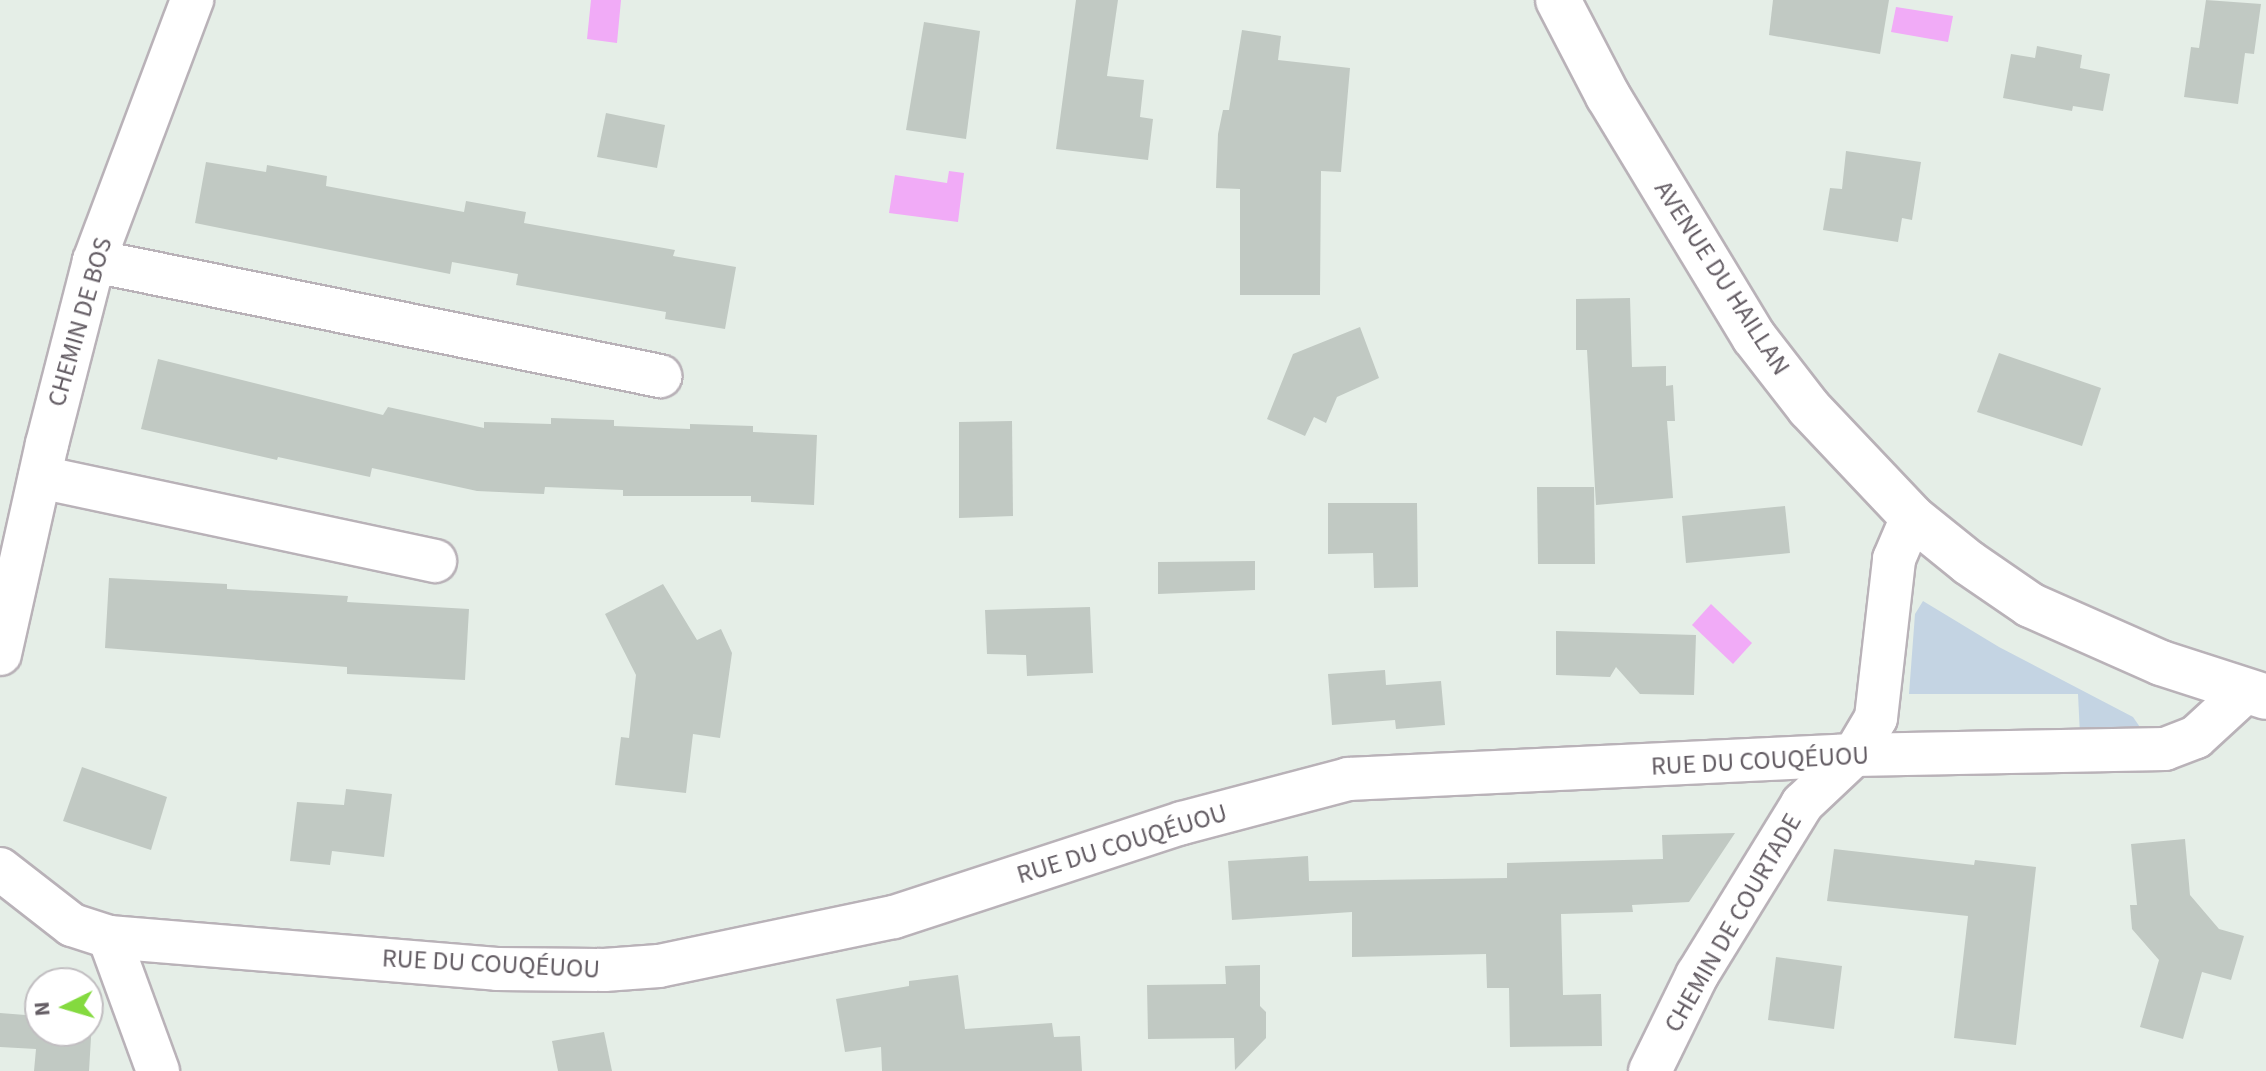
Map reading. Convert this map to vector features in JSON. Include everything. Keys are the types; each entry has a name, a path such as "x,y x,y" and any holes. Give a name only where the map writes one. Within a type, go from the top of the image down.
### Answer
{"street":[{"name":"CHEMIN DE BOS","path":"0,654 94,261 192,0"},
{"name":"AVENUE DU HAILLAN","path":"1558,0 1608,96 1754,337 1809,408 1912,517 1969,563 2030,605 2161,663 2256,694"},
{"path":"94,261 660,376"},
{"path":"40,477 435,561"},
{"name":"CHEMIN DE COURTADE","path":"1650,1071 1697,975 1802,804 1854,755 1876,718 1894,559 1912,517"},
{"name":"RUE DU COUQÉUOU","path":"2,867 34,899 72,925 109,937 497,969 604,970 659,966 894,917 1182,823 1348,779 1854,755 2165,749 2196,737 2256,694"},
{"path":"109,937 158,1071"}],"shaded area":[{"path":"591,0 621,0 617,43 587,39"},
{"path":"1896,7 1953,16 1948,42 1891,32"},
{"path":"949,171 964,173 958,222 889,213 895,175 947,183"},
{"path":"1923,601 1999,647 2133,717 2144,733 2080,735 2078,694 1909,694 1915,614"},
{"path":"1711,604 1752,643 1733,664 1692,625"}],"building":[{"path":"1076,0 1118,0 1107,76 1144,80 1140,117 1153,119 1148,160 1056,149"},
{"path":"1773,0 1889,0 1880,54 1769,35"},
{"path":"2206,0 2261,4 2254,54 2245,53 2238,104 2184,97 2191,47 2199,48"},
{"path":"924,22 980,31 966,139 906,130"},
{"path":"1242,30 1281,36 1278,60 1350,68 1341,172 1321,171 1320,295 1240,295 1240,189 1216,188 1218,134 1223,110 1229,110"},
{"path":"2037,46 2082,55 2080,68 2110,74 2103,111 2073,106 2072,111 2003,98 2011,54 2035,58"},
{"path":"606,113 665,125 657,168 597,157"},
{"path":"1846,151 1921,162 1912,220 1902,218 1898,242 1823,230 1830,188 1842,189"},
{"path":"206,162 266,172 267,165 327,176 326,186 464,212 466,201 526,212 524,223 675,250 673,256 736,267 725,329 665,319 666,312 516,285 518,274 452,262 450,274 195,223"},
{"path":"1630,298 1632,367 1666,366 1666,386 1673,385 1675,421 1667,421 1673,498 1596,505 1587,350 1576,350 1576,299"},
{"path":"1360,327 1379,378 1337,397 1326,423 1314,417 1305,436 1267,419 1293,354"},
{"path":"1999,353 2101,388 2082,446 1977,412"},
{"path":"158,359 383,415 388,407 484,428 484,422 551,424 551,418 614,420 614,426 690,429 690,424 753,426 753,432 817,435 814,505 751,502 751,496 623,496 623,490 545,487 544,494 477,491 372,468 370,477 278,457 277,460 141,429"},
{"path":"1012,421 1013,516 959,518 959,422"},
{"path":"1537,487 1594,487 1595,564 1538,564"},
{"path":"1328,503 1417,503 1418,587 1374,588 1373,553 1328,554"},
{"path":"1785,506 1790,553 1686,563 1682,516"},
{"path":"1255,561 1255,590 1158,594 1158,562"},
{"path":"109,578 227,584 227,589 348,596 347,602 469,609 465,680 347,674 347,667 105,648"},
{"path":"663,584 697,640 721,629 732,653 720,738 693,734 686,793 615,785 621,737 629,738 636,675 605,614"},
{"path":"1090,607 1093,673 1027,676 1026,655 987,654 985,610"},
{"path":"1556,631 1696,635 1694,695 1640,694 1616,667 1610,677 1556,675"},
{"path":"1385,670 1386,685 1441,681 1445,725 1396,729 1395,720 1332,725 1328,674"},
{"path":"82,767 167,797 151,850 63,821"},
{"path":"346,789 392,794 384,857 332,851 330,865 290,861 297,802 344,805"},
{"path":"1735,833 1689,902 1632,905 1633,912 1561,914 1563,995 1601,994 1602,1046 1510,1047 1509,988 1487,988 1486,954 1352,957 1352,912 1232,920 1228,861 1308,856 1309,881 1507,878 1507,863 1663,859 1662,835"},
{"path":"2185,839 2190,895 2219,929 2244,936 2231,980 2202,972 2183,1039 2140,1027 2159,960 2132,929 2130,905 2137,905 2131,844"},
{"path":"1834,849 1974,865 1975,860 2036,867 2016,1045 1954,1038 1968,916 1827,901"},
{"path":"1776,957 1842,966 1834,1029 1768,1020"},
{"path":"1260,965 1260,1006 1266,1012 1266,1038 1235,1070 1234,1038 1148,1039 1147,985 1226,984 1225,966"},
{"path":"958,975 965,1029 1052,1023 1054,1037 1080,1036 1082,1071 882,1071 881,1047 845,1052 836,999 909,986 909,981"},
{"path":"0,1013 24,1015 24,1047 90,1047 89,1071 34,1071 36,1049 0,1047"},
{"path":"604,1032 612,1071 558,1071 552,1041"}]}
